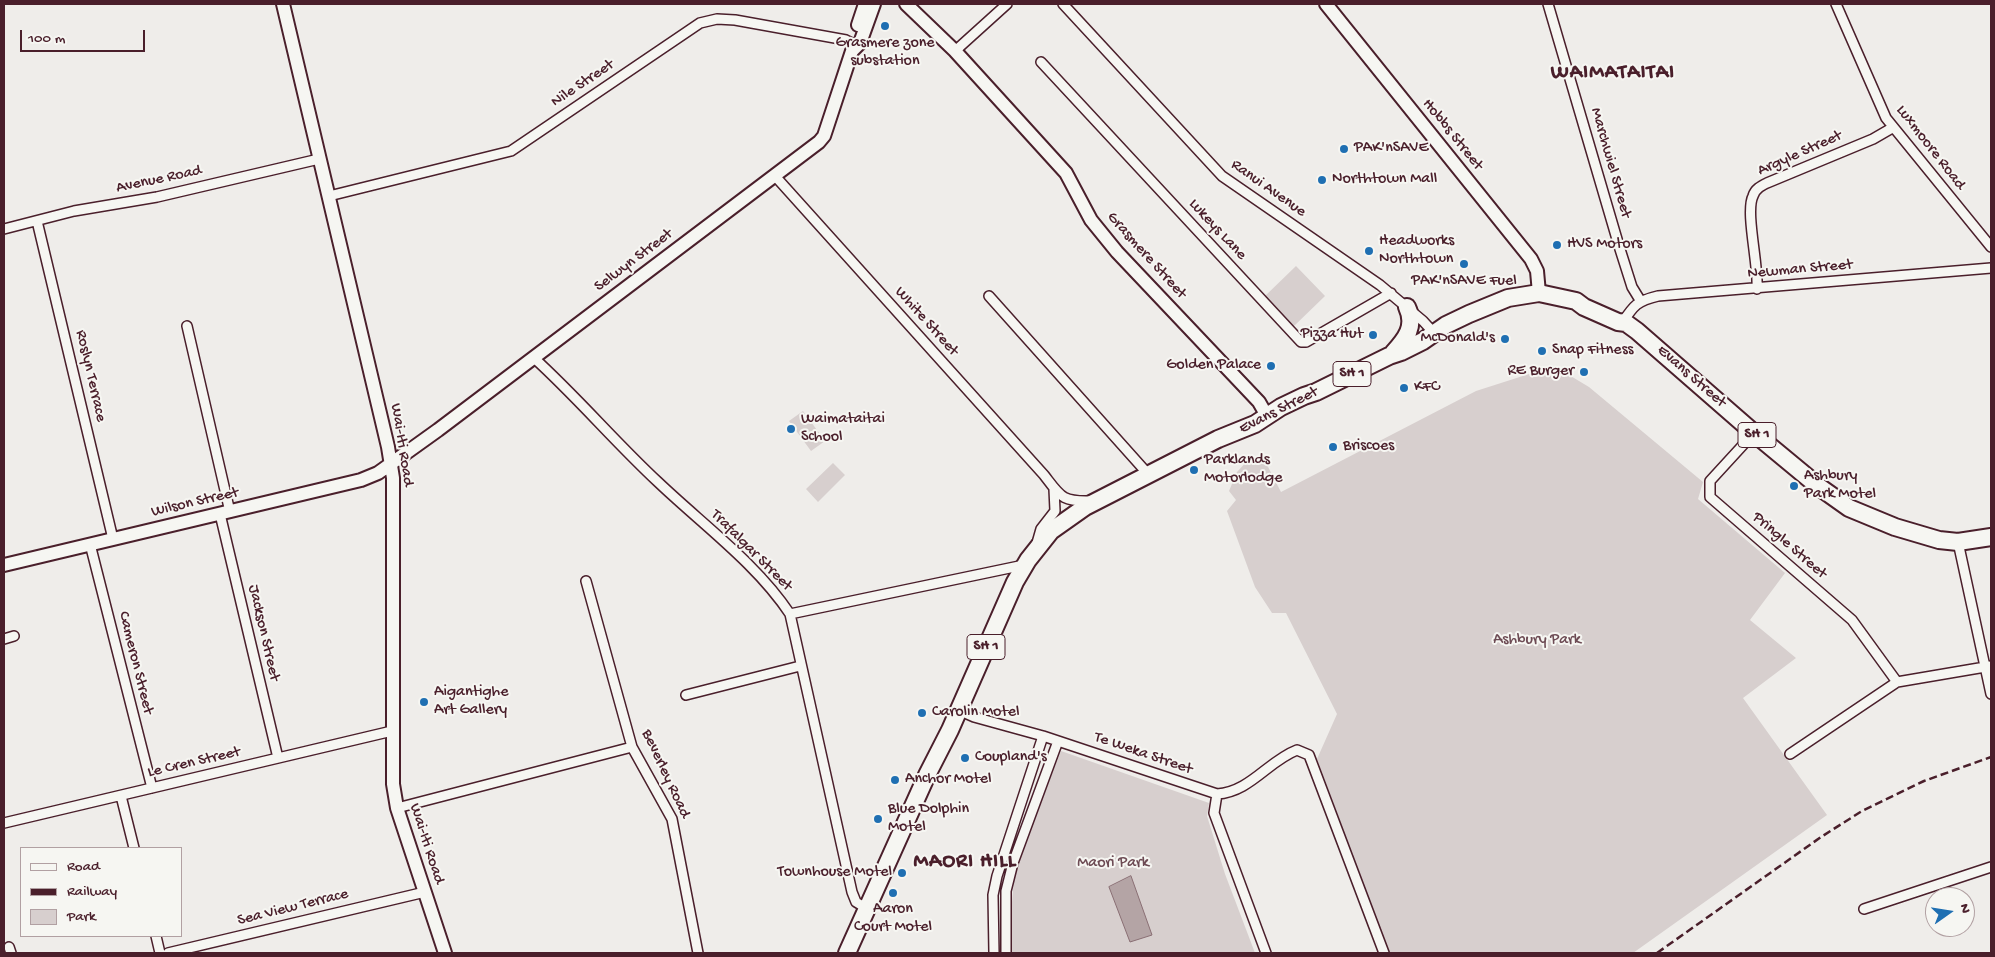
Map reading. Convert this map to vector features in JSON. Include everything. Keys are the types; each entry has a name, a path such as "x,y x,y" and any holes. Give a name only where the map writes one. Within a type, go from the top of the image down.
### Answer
{"highway":[{"name":"Evans Street","path":"846,953 1025,565 1051,531 1097,500 1218,439 1255,424 1304,396 1423,341 1469,314 1500,301 1539,293 1576,301 1584,307 1626,323 1653,343 1754,433 1818,486 1850,508 1868,517 1921,536 1940,540 1958,542 1991,537"},
{"path":"1389,356 1402,342 1411,328 1410,314 1407,307"}],"street":[{"name":"Wai-Iti Road","path":"282,4 385,430 393,478 393,784 397,808 445,953"},
{"name":"Selwyn Street","path":"390,464 438,430 812,148 824,136 865,4"},
{"name":"Selwyn Street","path":"852,47 860,42 874,4"},
{"name":"Grasmere Street","path":"906,4 955,51 1066,173 1091,220 1117,252 1259,402 1268,416"},
{"path":"955,51 1007,4"},
{"name":"Ranui Avenue","path":"1063,4 1222,176 1391,293 1434,333"},
{"name":"Hobbs Street","path":"1326,4 1531,260 1537,271 1539,293"},
{"name":"Marchwiel Street","path":"1548,4 1618,246 1630,281 1640,300"},
{"name":"Luxmoore Road","path":"1836,4 1874,93 1892,128 1991,247"},
{"name":"Nile Street","path":"329,196 511,151 700,22 716,19 735,20 846,40 852,47"},
{"name":"Lukeys Lane","path":"1041,62 1301,342 1306,342 1391,293"},
{"name":"Argyle Street","path":"1757,288 1758,276 1750,207 1753,193 1767,183 1873,139 1892,128"},
{"name":"Avenue Road","path":"4,229 74,211 157,197 320,159"},
{"name":"White Street","path":"775,176 1044,475 1054,489 1071,501 1097,500"},
{"name":"Roslyn Terrace","path":"37,221 113,539"},
{"name":"Newman Street","path":"1640,300 1658,296 1991,268"},
{"path":"989,296 1148,474"},
{"path":"1622,323 1640,300"},
{"name":"Jackson Street","path":"187,326 278,758"},
{"name":"Trafalgar Street","path":"534,358 656,481 734,552 779,598 790,614 800,666 852,892 856,902 866,908"},
{"name":"Pringle Street","path":"1754,433 1710,481 1710,497 1852,620 1896,682"},
{"name":"Wilson Street","path":"4,565 361,480 378,473 390,464"},
{"path":"1035,550 1041,528 1055,511 1054,489"},
{"path":"1958,542 1988,666 1991,694"},
{"name":"Cameron Street","path":"90,544 152,788"},
{"path":"790,614 1025,565"},
{"name":"Beverley Road","path":"586,581 632,747 672,819 698,953"},
{"path":"4,639 14,636"},
{"path":"686,695 800,666"},
{"path":"1790,754 1896,682 1988,666"},
{"name":"Te Weka Street","path":"958,710 974,717 1058,740 1217,794"},
{"name":"Le Cren Street","path":"4,823 392,731"},
{"path":"994,953 993,895 997,876 1043,736"},
{"path":"1006,953 1006,891 1013,863 1058,740"},
{"path":"397,808 632,747"},
{"path":"1266,953 1214,813 1217,794 1228,793 1246,785 1285,755 1297,750 1310,755 1384,953"},
{"path":"121,796 134,847"},
{"path":"1864,909 1991,867"},
{"name":"Sea View Terrace","path":"168,953 424,892"},
{"path":"156,937 160,953"}],"green space":[{"path":"1296,266 1325,296 1292,328 1263,298"},
{"name":"Ashbury Park","path":"1554,366 1589,387 1703,482 1698,499 1785,573 1750,620 1796,658 1743,698 1827,815 1633,953 1389,953 1317,759 1337,714 1286,613 1272,613 1255,587 1227,511 1236,500 1229,491 1237,472 1248,460 1266,463 1281,492 1476,391"},
{"path":"803,411 825,441 811,451 789,421"},
{"path":"833,463 845,475 818,502 806,489"},
{"name":"Maori Park","path":"1061,751 1209,803 1207,816 1225,874 1255,953 1010,953 1014,878 1021,853"}],"shaded area":[{"path":"1131,876 1152,935 1130,942 1109,887"}],"railway":[{"path":"1657,953 1821,837 1862,811 1924,781 1991,757"}],"place":[{"name":"Grasmere zone substation","path":"885,26"},
{"name":"PAK'nSAVE","path":"1344,149"},
{"name":"Northtown Mall","path":"1322,180"},
{"name":"HVS Motors","path":"1557,245"},
{"name":"Headworks Northtown","path":"1369,251"},
{"name":"PAK'nSAVE Fuel","path":"1464,264"},
{"name":"Pizza Hut","path":"1373,335"},
{"name":"McDonald's","path":"1505,339"},
{"name":"Snap Fitness","path":"1542,351"},
{"name":"Golden Palace","path":"1271,366"},
{"name":"RE Burger","path":"1584,372"},
{"name":"KFC","path":"1404,388"},
{"name":"Waimataitai School","path":"791,429"},
{"name":"Briscoes","path":"1333,447"},
{"name":"Parklands Motorlodge","path":"1194,470"},
{"name":"Ashbury Park Motel","path":"1794,486"},
{"name":"Aigantighe Art Gallery","path":"424,702"},
{"name":"Carolin Motel","path":"922,713"},
{"name":"Coupland's","path":"965,758"},
{"name":"Anchor Motel","path":"895,780"},
{"name":"Blue Dolphin Motel","path":"878,819"},
{"name":"Townhouse Motel","path":"902,873"},
{"name":"Aaron Court Motel","path":"893,893"}],"district":[{"name":"WAIMATAITAI","path":"1613,74"},
{"name":"MAORI HILL","path":"965,863"}]}
